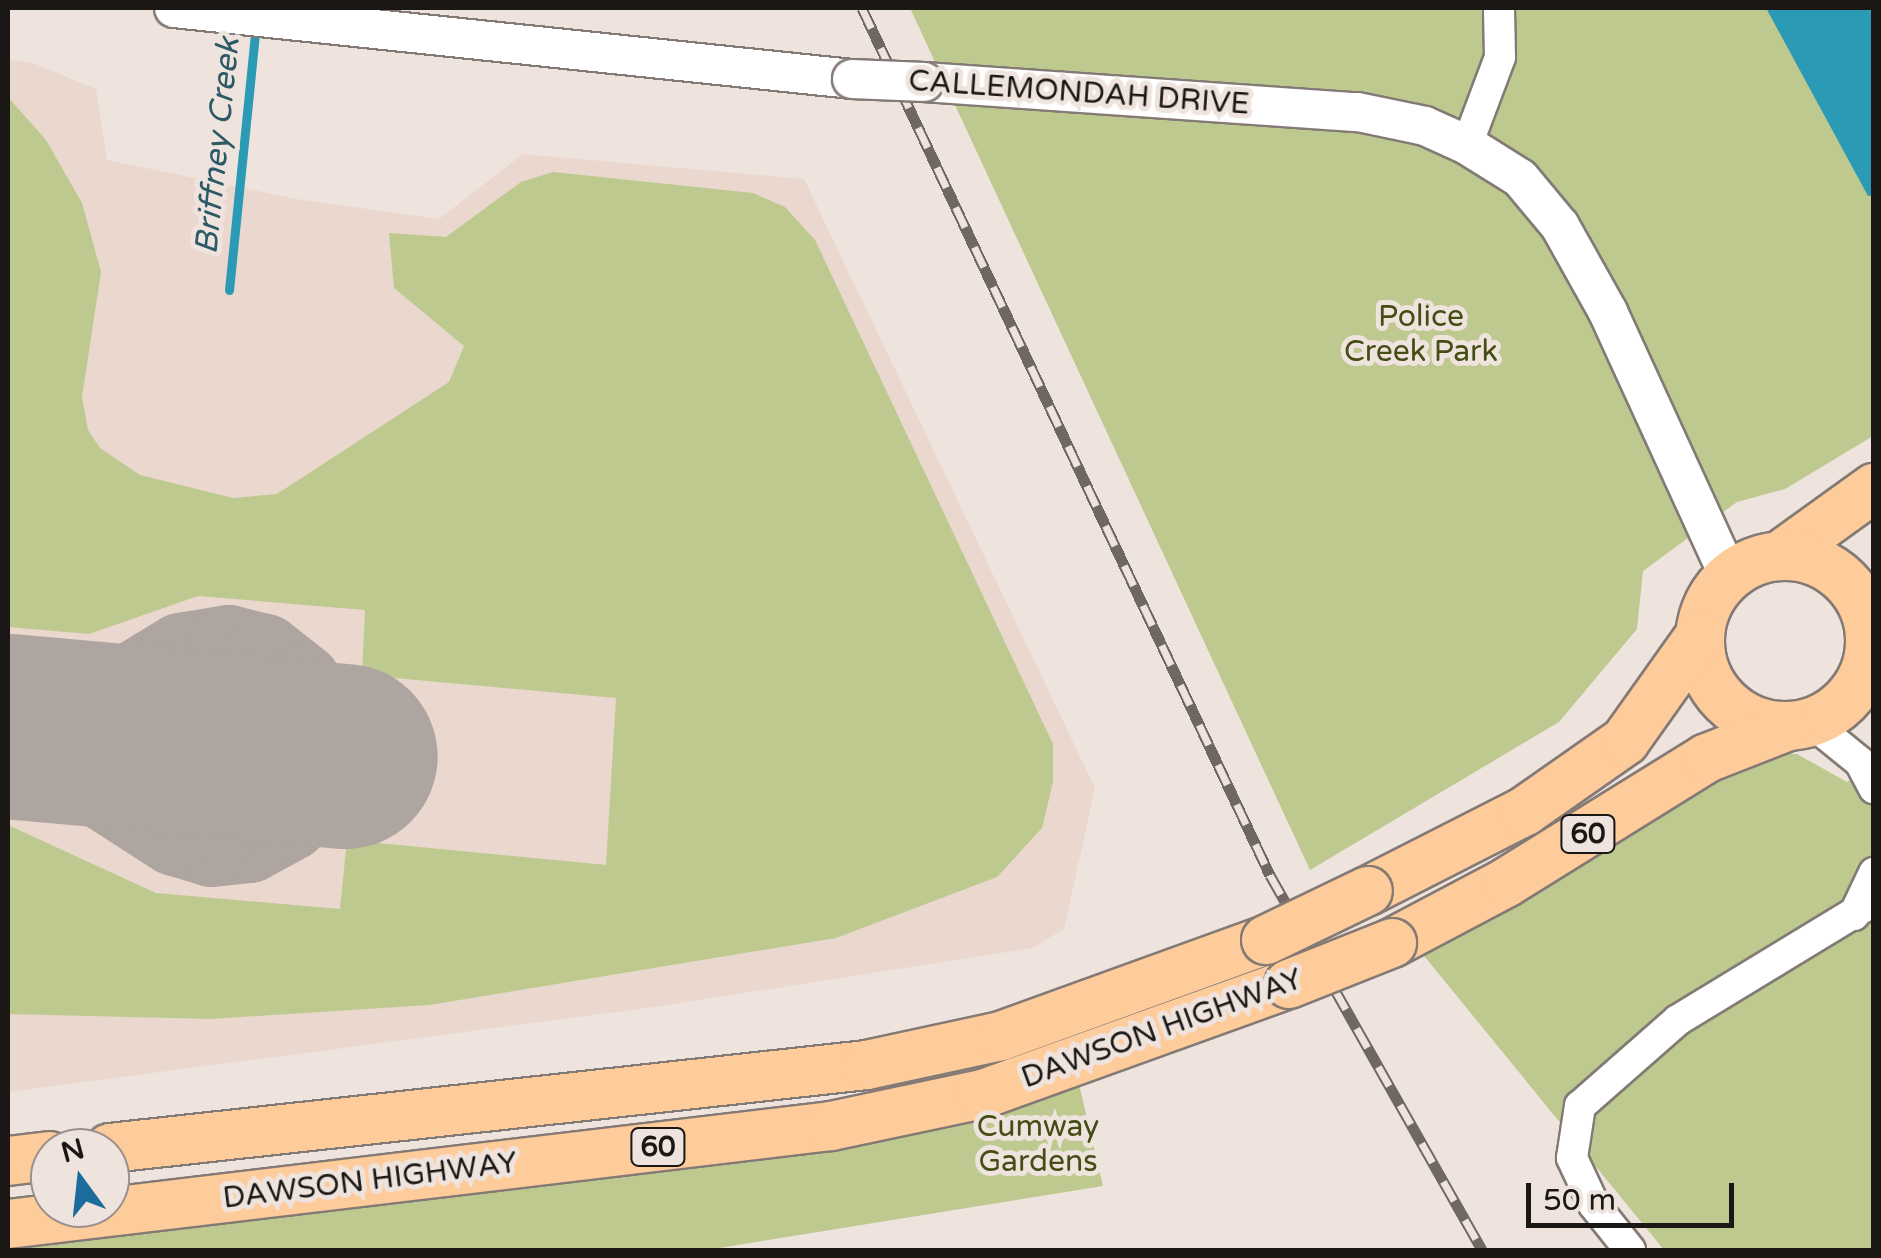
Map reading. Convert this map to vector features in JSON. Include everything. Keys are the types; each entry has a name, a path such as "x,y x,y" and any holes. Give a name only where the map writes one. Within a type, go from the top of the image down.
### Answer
{"highway":[{"path":"1730,576 1781,555 1874,488"},
{"name":"60","path":"1781,555 1809,558 1856,590 1872,655 1848,698 1799,725"},
{"name":"60","path":"1699,637 1708,603 1730,576"},
{"path":"1699,637 1702,665 1724,700 1758,722 1799,725"},
{"name":"DAWSON HIGHWAY","path":"130,1146 866,1066 1001,1036 1266,940 1524,811 1625,741 1699,637"},
{"name":"DAWSON HIGHWAY","path":"8,1224 831,1126 983,1094 1392,943 1508,882 1707,758 1799,725"}],"street":[{"name":"CALLEMONDAH DRIVE","path":"174,8 852,78 1358,112 1425,126 1467,145 1520,178 1560,226 1608,312 1730,576"},
{"path":"1467,145 1500,56 1499,8"},
{"path":"1799,725 1860,762 1874,788"},
{"path":"1630,1250 1594,1205 1572,1158 1580,1106 1678,1020 1864,908 1874,873"}],"shaded area":[{"path":"8,60 33,63 96,89 107,160 296,199 439,219 523,154 804,179 1095,788 1064,929 1032,948 654,1007 8,1092"}],"green space":[{"name":"Police Creek Park","path":"910,8 1766,8 1873,195 1873,436 1785,489 1737,502 1643,571 1637,629 1559,722 1310,870"},
{"path":"8,97 46,140 82,203 101,272 82,397 88,430 100,448 140,475 233,498 277,494 449,382 464,346 394,288 389,233 446,237 521,182 553,172 753,193 785,207 815,240 1053,744 1053,782 1042,828 997,877 836,938 429,1005 211,1019 8,1014 8,825 156,893 340,909 347,840 606,865 616,698 362,675 365,610 198,596 89,634 8,627"},
{"path":"1777,753 1797,754 1847,782 1873,766 1873,1250 1664,1250 1416,946 1661,799"},
{"name":"Cumway Gardens","path":"1078,1080 1103,1186 707,1250 8,1250 8,1245"}],"water":[{"path":"1766,8 1873,8 1873,195 1868,196"}],"waterway":[{"name":"Briffney Creek","path":"229,290 256,24"}],"taxiway":[{"path":"8,723 65,720 180,650 228,642 265,651 303,681 321,715 324,753 314,791 291,822 249,845 211,849 174,838 8,731"}],"runway":[{"path":"8,726 345,756"}],"railway":[{"path":"862,8 1270,875 1482,1250"}]}
